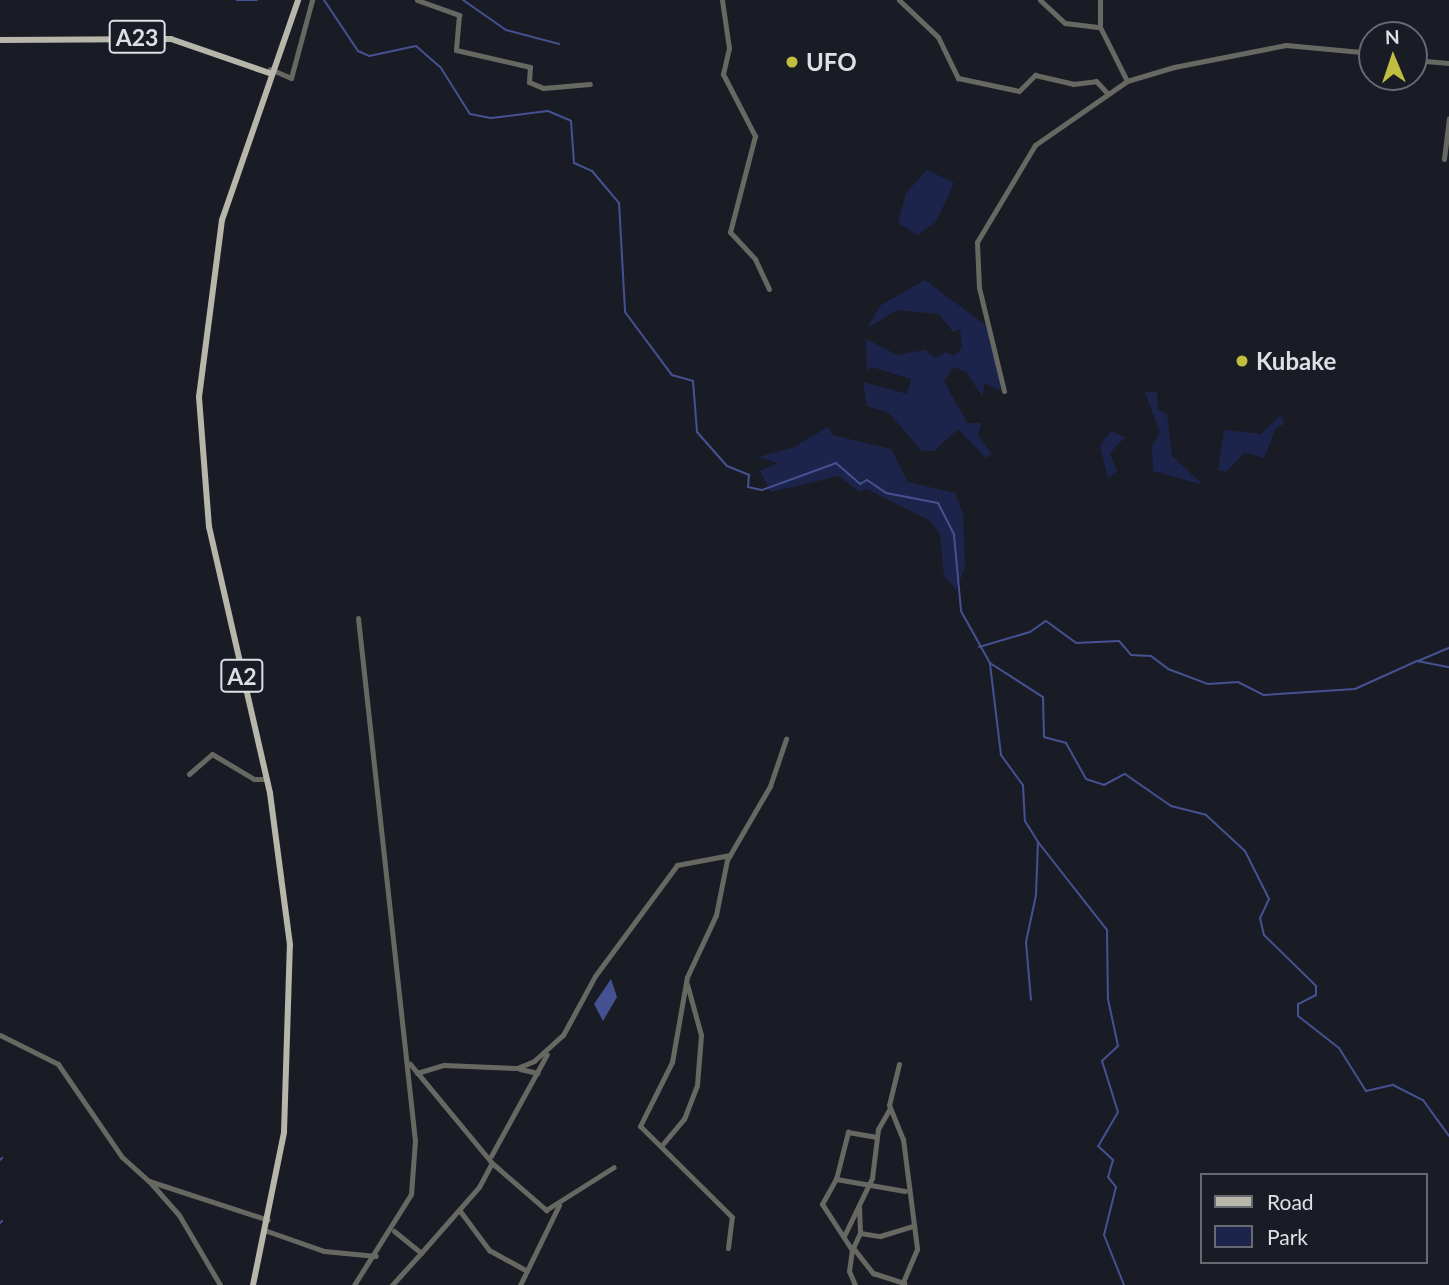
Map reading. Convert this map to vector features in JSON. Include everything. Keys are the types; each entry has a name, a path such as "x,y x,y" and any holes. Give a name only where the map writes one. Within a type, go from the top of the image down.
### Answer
{"main road":[{"name":"A2","path":"253,1285 269,1221 286,1114 292,992 284,878 267,779 212,548 199,397 222,220 270,71 298,0"},
{"name":"A23","path":"0,40 171,39 270,71"}],"street":[{"path":"270,71 291,78 312,0"},
{"path":"417,0 459,15 456,50 530,67 529,82 543,88 590,84"},
{"path":"722,0 729,48 723,74 755,136 730,232 755,259 769,289"},
{"path":"899,0 938,37 958,78 979,77 1019,91 1035,75 1073,84 1096,81 1107,93"},
{"path":"1040,0 1065,23 1100,27"},
{"path":"1100,0 1100,27 1127,80"},
{"path":"1004,391 979,288 977,242 1028,153 1127,80 1272,47 1358,52"},
{"path":"1428,61 1449,63"},
{"path":"1444,159 1449,118"},
{"path":"354,1285 394,1231 415,1172 410,1064 358,618"},
{"path":"728,1248 732,1217 640,1126 671,1062 686,981 716,915 730,855 770,786 786,739"},
{"path":"189,774 212,754 254,779 267,779"},
{"path":"392,1285 460,1211 491,1159 548,1050 677,865 730,855"},
{"path":"662,1145 684,1119 697,1085 701,1035 686,981"},
{"path":"0,1035 58,1063 122,1157 149,1181 179,1215 220,1285"},
{"path":"517,1068 548,1050"},
{"path":"410,1064 491,1159 541,1208 559,1205 614,1167"},
{"path":"844,1236 870,1182 877,1137 890,1108 899,1064"},
{"path":"417,1073 444,1065 517,1068 538,1073"},
{"path":"877,1137 848,1132 836,1179 822,1203 873,1273 903,1284 915,1260 913,1226 905,1191 904,1139 890,1108"},
{"path":"836,1179 870,1182 905,1191"},
{"path":"149,1181 269,1221"},
{"path":"520,1285 559,1205"},
{"path":"855,1285 849,1271 853,1249 860,1233 859,1208"},
{"path":"460,1211 489,1250 527,1270"},
{"path":"860,1233 880,1236 913,1226"},
{"path":"267,1231 324,1251 376,1256"},
{"path":"394,1231 421,1253"}],"green space":[{"path":"927,170 954,183 936,222 918,235 898,223 906,193"},
{"path":"925,280 984,324 994,341 1001,391 985,383 982,396 966,372 954,367 944,381 967,423 981,423 978,435 992,454 986,458 958,429 934,451 922,451 889,413 867,406 863,382 907,394 911,379 872,367 867,372 866,339 897,355 925,350 935,358 946,352 954,356 962,348 960,329 953,332 939,314 897,310 867,328 881,305"},
{"path":"1145,392 1157,392 1158,410 1167,414 1172,456 1203,485 1153,471 1152,446 1160,432"},
{"path":"1281,415 1284,424 1276,428 1264,458 1245,452 1226,472 1218,470 1224,430 1261,434"},
{"path":"828,427 832,435 891,449 908,482 955,493 963,513 965,567 956,590 944,576 940,534 929,520 867,489 859,492 839,476 771,492 760,471 778,463 758,457 792,448"},
{"path":"1111,431 1125,437 1110,453 1117,471 1108,478 1100,446"}],"shaded area":[{"path":"611,979 617,997 603,1021 594,1004"}],"waterway":[{"path":"237,0 257,0"},
{"path":"324,0 358,51 369,56 416,46 441,68 470,114 491,118 548,111 571,121 574,163 592,171 619,203 625,312 672,375 693,381 697,432 727,466 749,475 748,487 762,490 836,463 860,484 867,480 886,493 938,503 954,535 961,611 990,663 1043,697 1044,737 1066,743 1086,779 1104,785 1125,774 1171,806 1206,815 1245,851 1269,899 1260,918 1264,935 1316,986 1316,995 1298,1004 1298,1016 1339,1048 1366,1091 1393,1085 1423,1100 1449,1136"},
{"path":"463,0 506,30 559,44"},
{"path":"979,647 1030,632 1046,621 1076,643 1119,641 1131,655 1151,656 1168,669 1208,684 1238,682 1264,695 1355,689 1417,661 1449,667"},
{"path":"1418,661 1449,648"},
{"path":"990,664 1001,755 1023,785 1025,821 1038,842 1036,895 1026,942 1031,1000"},
{"path":"1038,842 1107,930 1108,999 1118,1046 1102,1061 1118,1112 1098,1146 1113,1160 1108,1177 1116,1187 1104,1235 1124,1285"}],"place":[{"name":"UFO","path":"792,62"},
{"name":"Kubake","path":"1242,361"}]}
